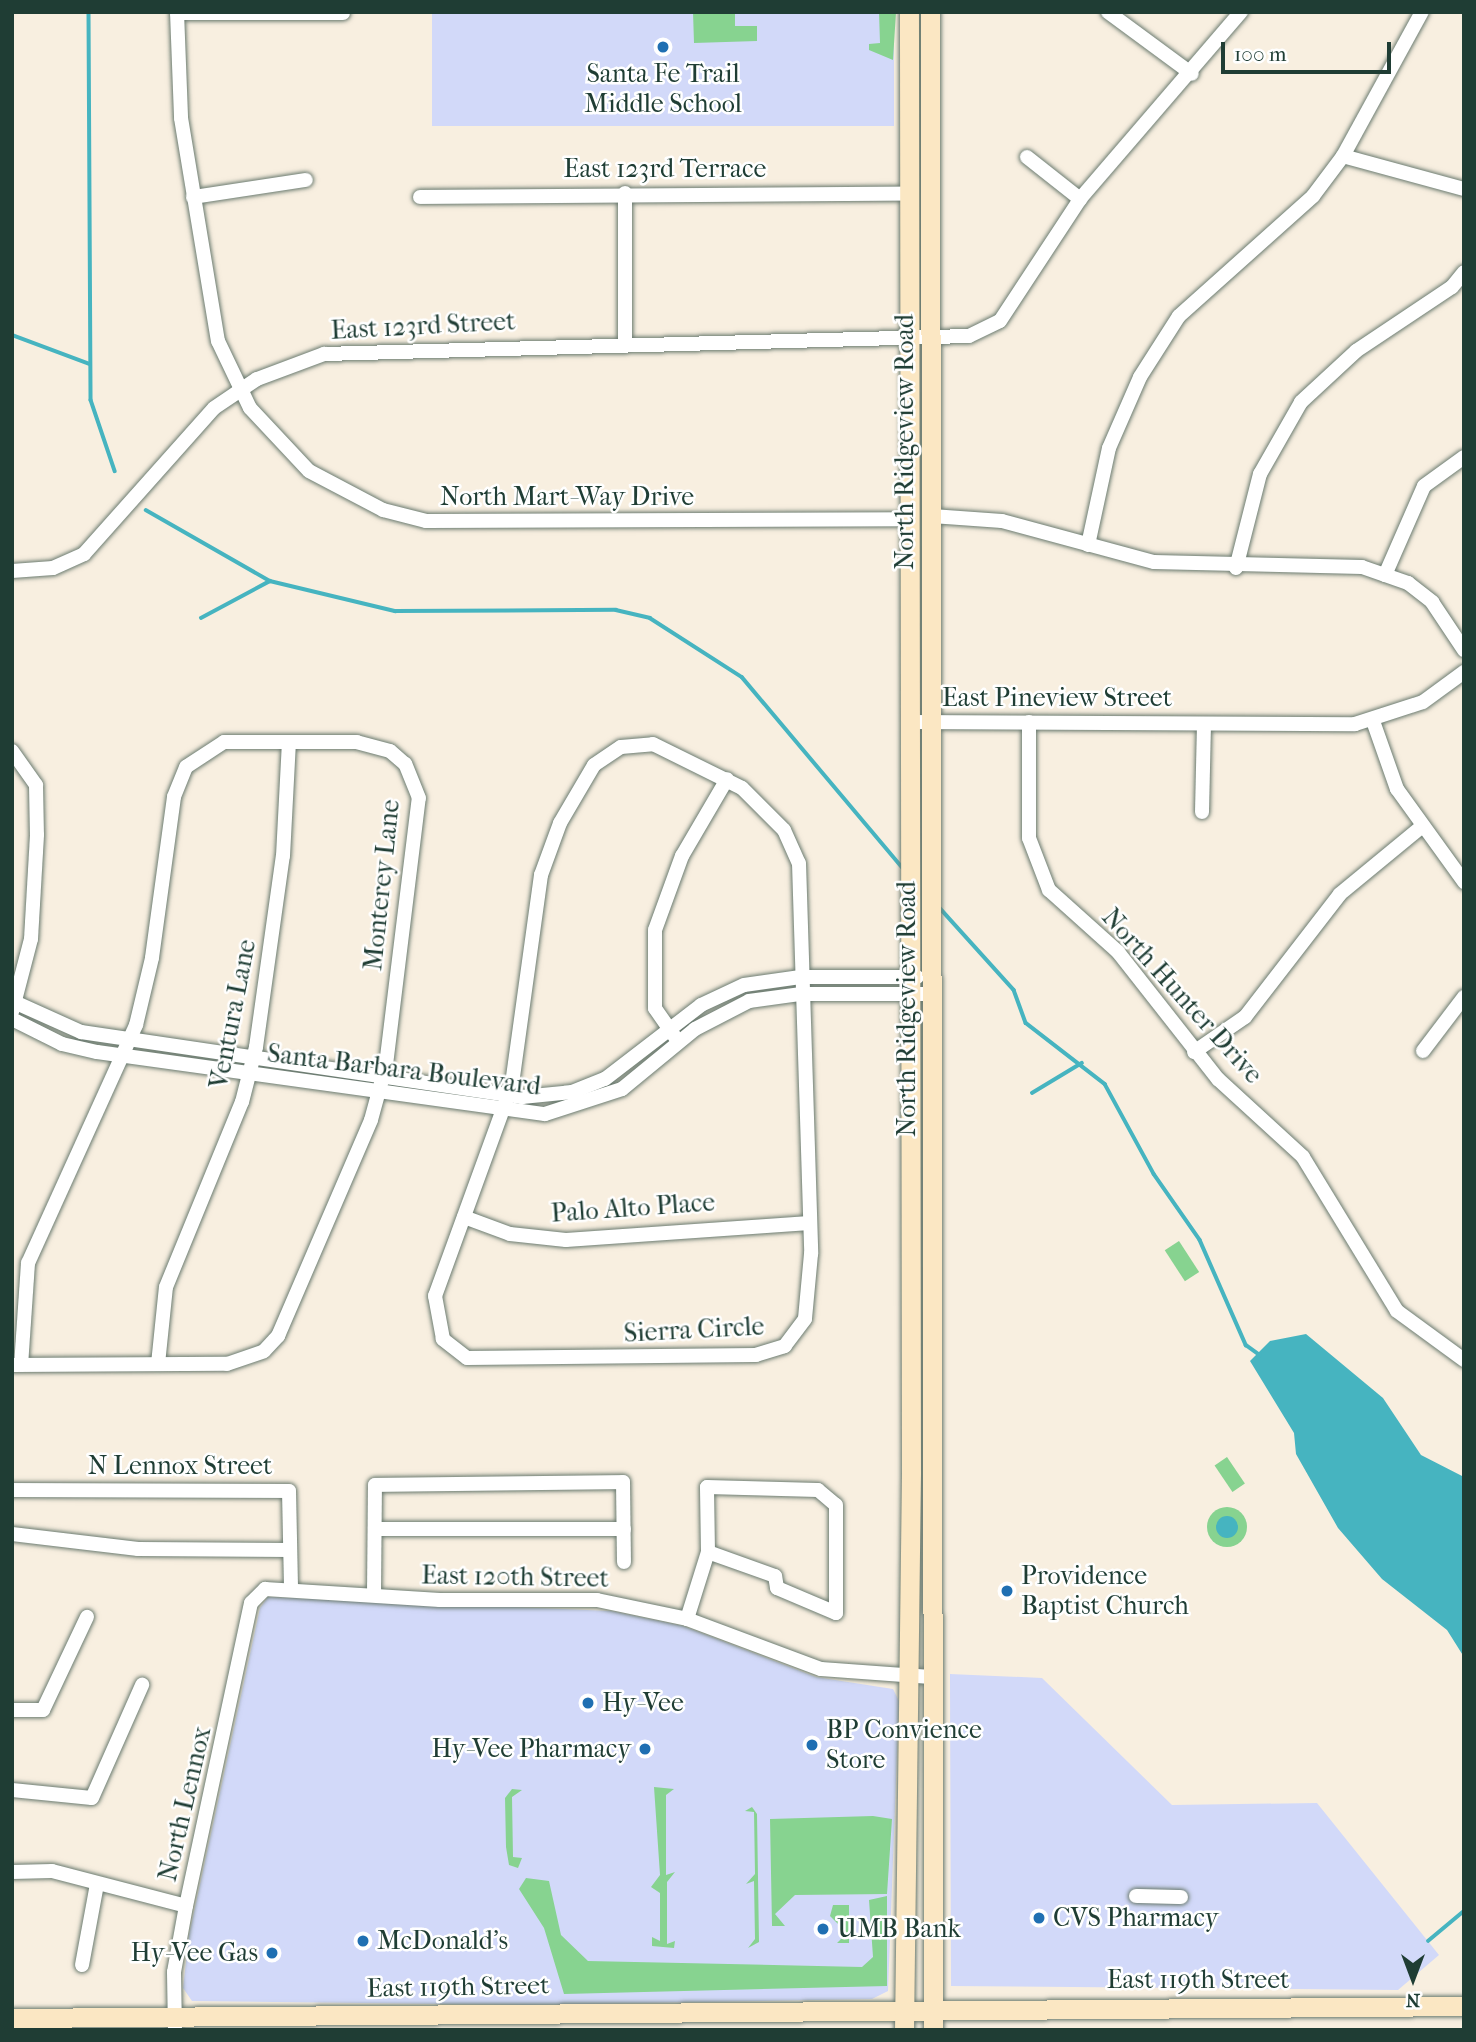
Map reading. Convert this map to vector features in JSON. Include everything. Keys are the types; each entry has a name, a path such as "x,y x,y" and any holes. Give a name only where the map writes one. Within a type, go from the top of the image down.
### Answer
{"main road":[{"name":"North Ridgeview Road","path":"904,2030 911,985 909,12"},
{"name":"North Ridgeview Road","path":"930,12 933,2030"},
{"name":"East 119th Street","path":"12,2018 175,2023 904,2006 1464,2006"}],"street":[{"path":"1108,12 1192,74"},
{"path":"909,342 969,336 1000,321 1080,199 1192,74 1241,12"},
{"path":"177,13 344,13"},
{"name":"North Mart-Way Drive","path":"177,13 177,74 213,320 240,390 260,422 309,471 383,510 426,521 909,519"},
{"path":"1088,545 1109,448 1140,377 1179,316 1313,196 1343,156 1415,14"},
{"path":"1343,156 1464,189"},
{"path":"1027,157 1080,199"},
{"path":"193,197 306,180"},
{"name":"East 123rd Terrace","path":"420,197 625,193 910,194"},
{"path":"625,193 625,345"},
{"path":"1236,568 1260,474 1301,402 1356,351 1452,287 1464,272"},
{"name":"East 123rd Street","path":"12,571 52,568 84,554 183,438 240,390 286,366 344,351 909,342"},
{"path":"1385,575 1424,486 1464,457"},
{"path":"932,516 1002,521 1154,562 1236,568 1362,567 1385,575 1432,602 1464,650"},
{"name":"East Pineview Street","path":"910,722 1204,725 1373,721 1413,706 1464,672"},
{"path":"1373,721 1397,789 1420,828 1464,881"},
{"name":"North Hunter Drive","path":"1029,722 1029,838 1041,878 1118,952 1194,1052 1303,1157 1397,1311 1464,1360"},
{"name":"East Pineview Street","path":"1202,812 1204,725"},
{"name":"Monterey Lane","path":"224,742 381,746 405,764 419,798 384,1078 278,1336 247,1360 17,1365 21,1299 34,1244 131,1040 152,958 174,797 186,766 224,742"},
{"name":"Ventura Lane","path":"158,1364 166,1287 253,1059 283,856 289,742"},
{"name":"Sierra Circle","path":"653,744 727,779 773,816 799,863 800,993 810,1223 805,1318 785,1346 770,1353 488,1362 455,1352 435,1323 438,1281 509,1097 541,875 560,822 594,765 621,747 653,744"},
{"path":"12,751 36,785 37,835 31,939 14,1005"},
{"path":"679,1042 655,1008 652,986 657,921 682,856 727,779"},
{"path":"1194,1052 1245,1017 1340,894 1420,828"},
{"name":"Santa Barbara Boulevard","path":"14,1005 66,1028 131,1040 509,1097 544,1097 594,1085 627,1067 669,1030 716,996 800,977 933,985"},
{"name":"Santa Barbara Boulevard","path":"12,1018 62,1044 125,1056 503,1113 545,1114 599,1100 639,1079 679,1042 735,1006 800,993 911,985"},
{"path":"1423,1051 1464,997"},
{"name":"Palo Alto Place","path":"464,1217 510,1234 566,1240 810,1223"},
{"path":"374,1595 375,1485 623,1482 624,1562"},
{"path":"687,1619 708,1552 707,1487 818,1490 836,1505 836,1613 776,1588 775,1576 708,1552"},
{"name":"N Lennox Street","path":"12,1490 289,1491 291,1587"},
{"path":"375,1529 624,1529"},
{"path":"12,1534 138,1549 290,1550"},
{"name":"East 120th Street","path":"257,1593 291,1587 374,1595 597,1600 687,1619 821,1669 931,1677"},
{"name":"North Lennox","path":"175,2023 174,1972 186,1906 257,1593"},
{"path":"12,1710 43,1710 87,1617"},
{"path":"12,1790 92,1798 142,1685"},
{"path":"12,1872 52,1871 186,1906"},
{"path":"82,1965 97,1884"},
{"path":"1136,1896 1181,1897"}],"shaded area":[{"name":"Santa Fe Trail Middle School","path":"432,12 894,12 894,126 432,126"},
{"path":"268,1597 611,1611 683,1626 816,1677 893,1689 899,1701 888,1991 872,1999 527,2005 192,2001 183,1988 189,1935 260,1608"},
{"path":"950,1674 1042,1678 1172,1805 1317,1803 1439,1955 1398,1990 951,1986"}],"green space":[{"path":"693,12 735,14 735,26 757,26 757,41 694,43"},
{"path":"879,12 896,12 893,60 869,50 869,44 880,43"},
{"path":"1179,1241 1199,1272 1185,1281 1165,1250"},
{"path":"1227,1457 1245,1484 1232,1492 1215,1465"},
{"path":"1227,1507 1235,1508 1241,1513 1246,1519 1246,1535 1241,1541 1235,1546 1227,1547 1219,1546 1213,1541 1208,1535 1207,1527 1208,1519 1213,1513 1219,1508"},
{"path":"654,1787 674,1789 666,1795 666,1875 675,1872 667,1882 667,1944 675,1941 674,1948 652,1946 652,1937 660,1941 660,1893 651,1887 660,1875"},
{"path":"512,1789 522,1790 512,1797 513,1857 522,1858 518,1868 509,1865 506,1847 505,1798"},
{"path":"752,1807 757,1814 759,1942 748,1948 755,1939 754,1881 746,1884 755,1874 754,1812 745,1811"},
{"path":"873,1816 892,1819 887,1894 795,1895 775,1914 785,1926 772,1926 770,1819"},
{"path":"526,1878 549,1881 561,1935 588,1961 862,1967 873,1957 869,1900 887,1896 887,1986 564,1994 544,1928 519,1889"},
{"path":"833,1905 849,1905 849,1943 837,1943 847,1933 830,1916"}],"water":[{"path":"1306,1334 1383,1398 1421,1455 1464,1477 1464,1657 1447,1630 1382,1579 1338,1528 1296,1454 1294,1433 1250,1361 1270,1341"},
{"path":"1227,1516 1235,1519 1238,1527 1235,1535 1227,1538 1219,1535 1216,1527 1219,1519"}],"waterway":[{"path":"89,12 91,400 115,471"},
{"path":"12,335 90,364"},
{"path":"146,510 270,581 395,611 616,610 650,618 742,677 903,868"},
{"path":"201,618 270,581"},
{"path":"939,907 1014,990 1026,1023 1105,1084 1154,1174 1200,1240 1246,1345 1260,1355"},
{"path":"1032,1093 1082,1063"},
{"path":"1428,1941 1464,1911"}],"place":[{"name":"Santa Fe Trail Middle School","path":"663,47"},
{"name":"Providence Baptist Church","path":"1007,1591"},
{"name":"Hy-Vee","path":"588,1703"},
{"name":"BP Convience Store","path":"812,1745"},
{"name":"Hy-Vee Pharmacy","path":"645,1749"},
{"name":"CVS Pharmacy","path":"1039,1918"},
{"name":"UMB Bank","path":"823,1929"},
{"name":"McDonald's","path":"363,1941"},
{"name":"Hy-Vee Gas","path":"272,1953"}]}
